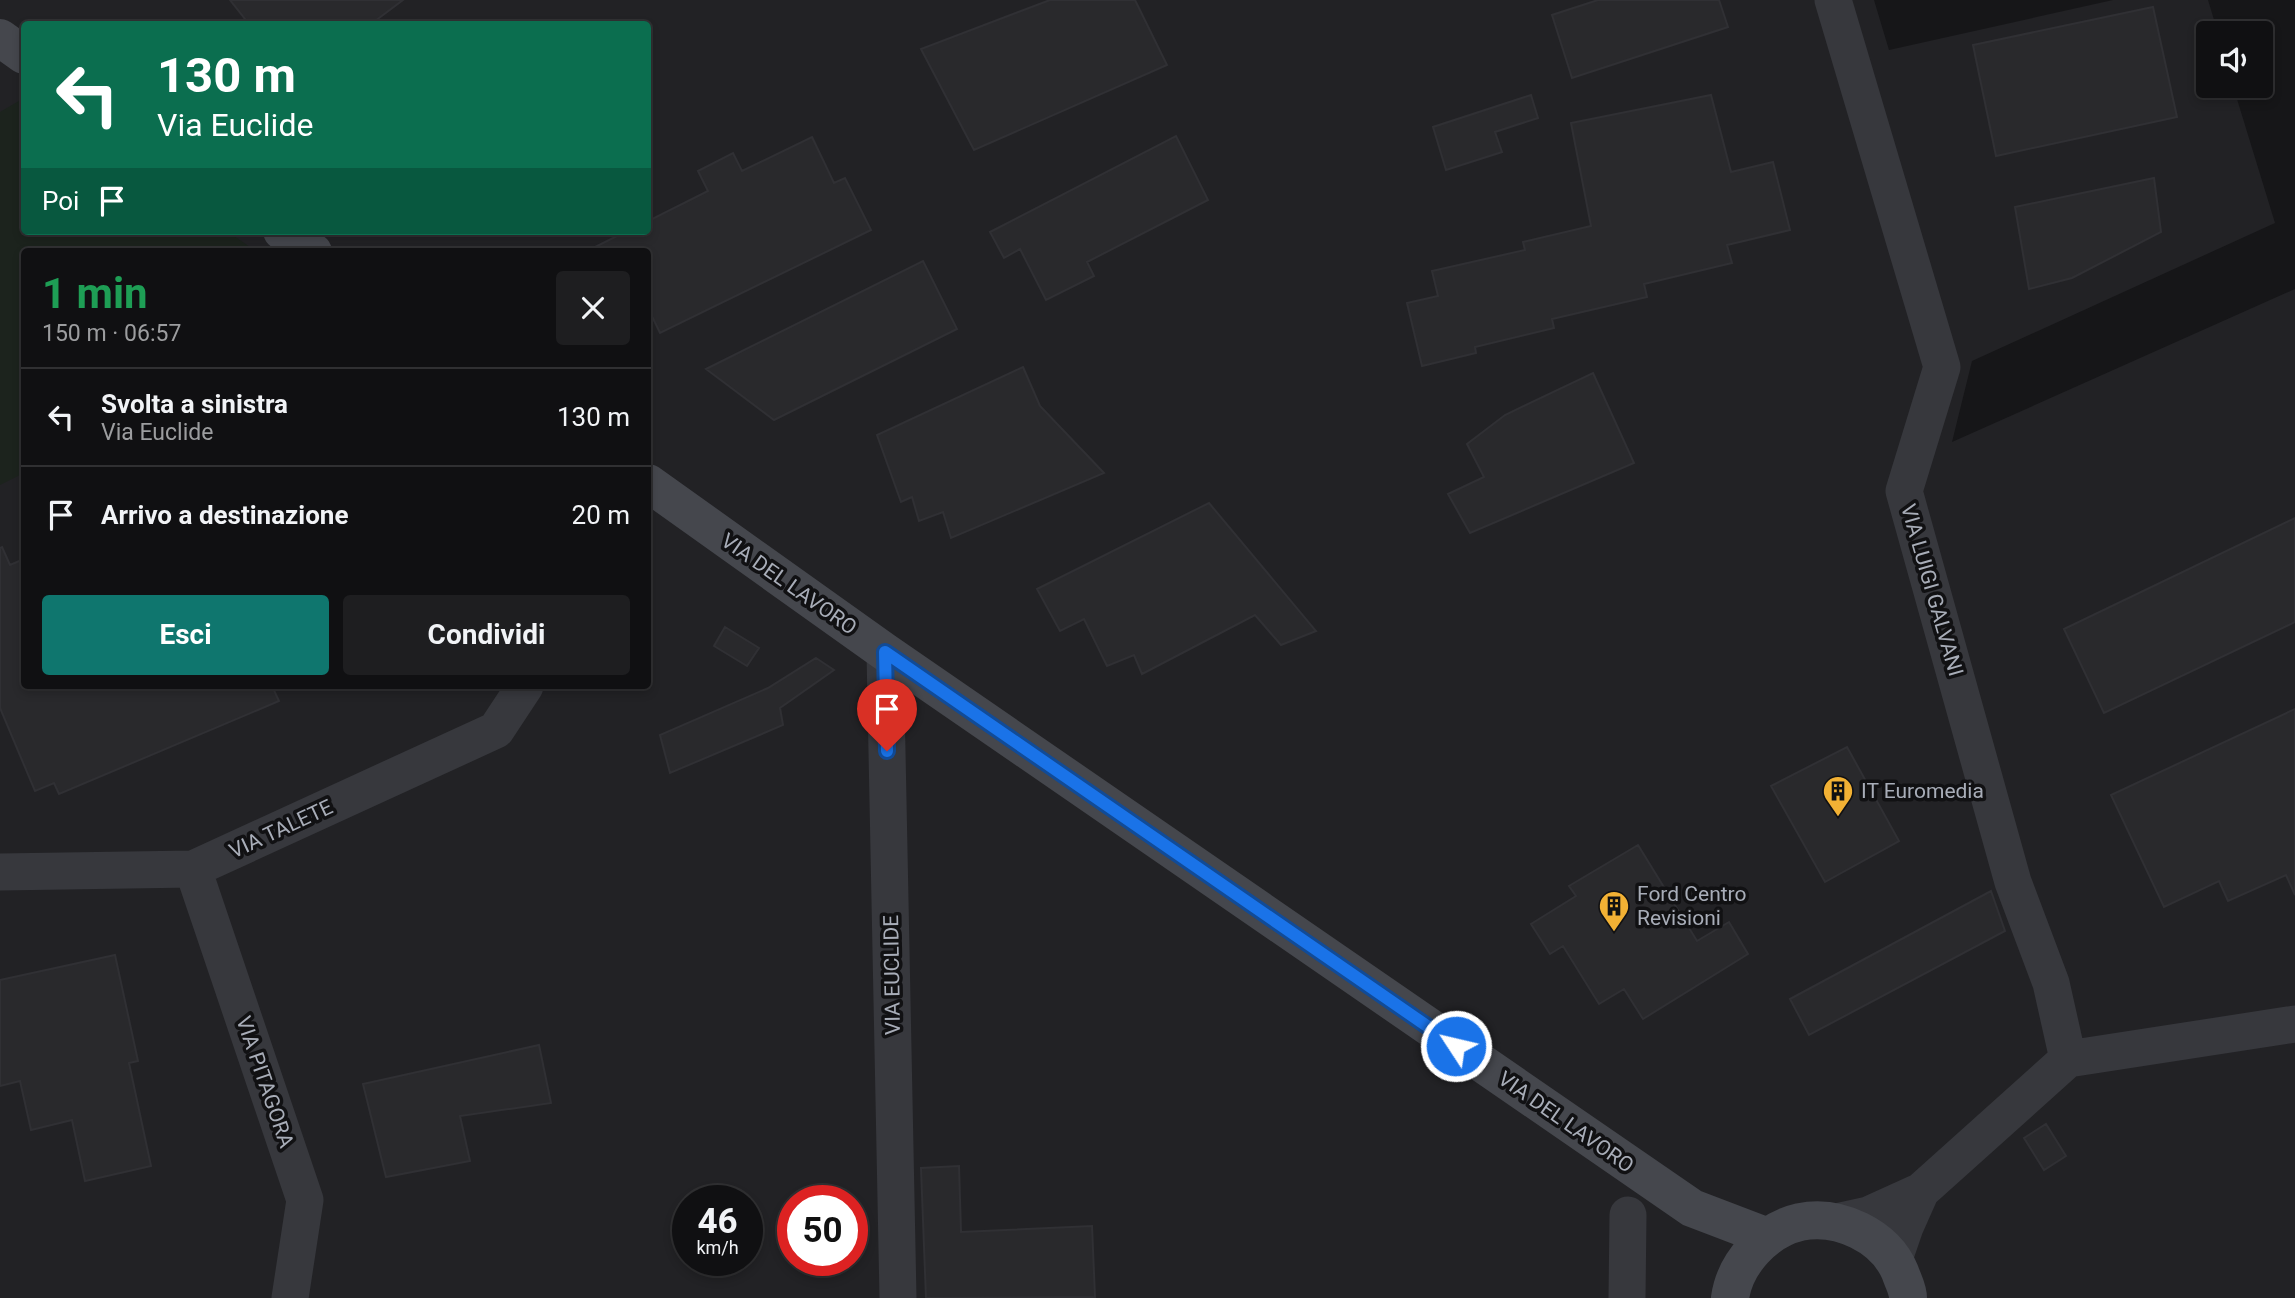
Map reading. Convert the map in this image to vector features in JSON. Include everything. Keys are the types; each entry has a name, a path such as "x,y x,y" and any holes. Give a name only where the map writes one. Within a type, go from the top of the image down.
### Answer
{"main road":[{"path":"0,38 21,53"},
{"path":"288,235 307,248"},
{"name":"VIA DEL LAVORO","path":"651,493 1692,1208"},
{"path":"1692,1208 1768,1237"},
{"path":"1692,1208 1714,1237 1733,1288"},
{"path":"1733,1288 1744,1262 1768,1237 1800,1222 1836,1222 1869,1235 1894,1259 1908,1298"}],"street":[{"name":"VIA LUIGI GALVANI","path":"1833,0 1942,367 1904,491 2013,882 2051,983 2068,1059"},
{"name":"VIA EUCLIDE","path":"885,652 898,1298"},
{"name":"VIA TALETE","path":"0,872 193,869 496,730 524,689"},
{"name":"VIA PITAGORA","path":"193,869 305,1200 290,1298"},
{"path":"1836,1222 1868,1215 1921,1191 2068,1059 2295,1024"},
{"path":"1894,1259 1921,1191"},
{"path":"1627,1298 1628,1215"}],"shaded area":[{"path":"0,0 1874,0 1889,50 2113,0 2208,0 2214,21 2196,21 2196,98 2237,98 2275,223 1972,361 1952,442 2295,289 2295,1298 0,1298"},
{"path":"21,100 21,235 233,235 251,248 21,248 21,474 0,485 0,112"}],"building":[{"path":"230,0 403,0 375,21 247,21"},
{"path":"1050,0 1135,0 1167,65 974,150 921,49"},
{"path":"1598,0 1719,0 1728,27 1572,78 1552,15"},
{"path":"2153,7 2177,117 1996,156 1973,45"},
{"path":"1531,95 1538,118 1495,132 1502,152 1446,170 1433,127"},
{"path":"1711,95 1731,172 1773,162 1790,230 1727,245 1732,263 1644,284 1647,297 1552,319 1554,328 1475,347 1476,353 1422,366 1407,303 1438,296 1432,271 1525,250 1523,242 1591,226 1571,123"},
{"path":"1176,136 1208,200 1087,262 1094,276 1046,300 1020,249 1004,258 990,232"},
{"path":"812,137 834,183 845,178 871,230 660,333 651,314 651,248 595,247 619,235 651,235 651,220 708,191 698,171 733,153 742,171"},
{"path":"2154,178 2161,232 2072,278 2029,289 2015,207"},
{"path":"923,261 957,329 774,420 706,369"},
{"path":"1023,367 1040,406 1104,473 951,538 943,512 919,521 912,497 901,502 877,435"},
{"path":"1593,373 1634,463 1470,533 1448,494 1484,477 1467,444 1505,415"},
{"path":"1209,503 1316,631 1281,645 1255,615 1142,674 1134,655 1107,666 1084,619 1060,631 1037,589"},
{"path":"2295,518 2295,622 2104,713 2064,629"},
{"path":"2,547 10,565 21,560 21,689 273,689 279,701 59,794 54,783 35,791 0,708"},
{"path":"725,627 759,648 747,666 714,646"},
{"path":"816,658 834,670 780,708 783,725 670,773 660,735 768,688"},
{"path":"2295,709 2295,895 2286,875 2228,901 2219,881 2164,907 2111,795"},
{"name":"IT Euromedia","path":"1847,747 1899,841 1825,882 1771,786"},
{"name":"Ford Centro Revisioni","path":"1638,845 1697,941 1729,922 1748,954 1643,1019 1624,989 1599,1004 1563,946 1550,954 1531,924 1576,896 1569,886"},
{"path":"1991,891 2005,931 1809,1035 1790,999"},
{"path":"115,955 138,1061 129,1063 151,1166 85,1181 72,1120 31,1130 20,1081 0,1086 0,980"},
{"path":"539,1045 551,1103 460,1116 470,1161 386,1177 363,1084"},
{"path":"2046,1124 2066,1156 2044,1170 2024,1138"},
{"path":"959,1166 961,1232 1092,1226 1095,1297 926,1298 921,1168"}],"place":[{"name":"IT Euromedia","path":"1838,818"},
{"name":"Ford Centro Revisioni","path":"1614,933"}],"route":[{"path":"887,751 885,652 1456,1046"}]}
